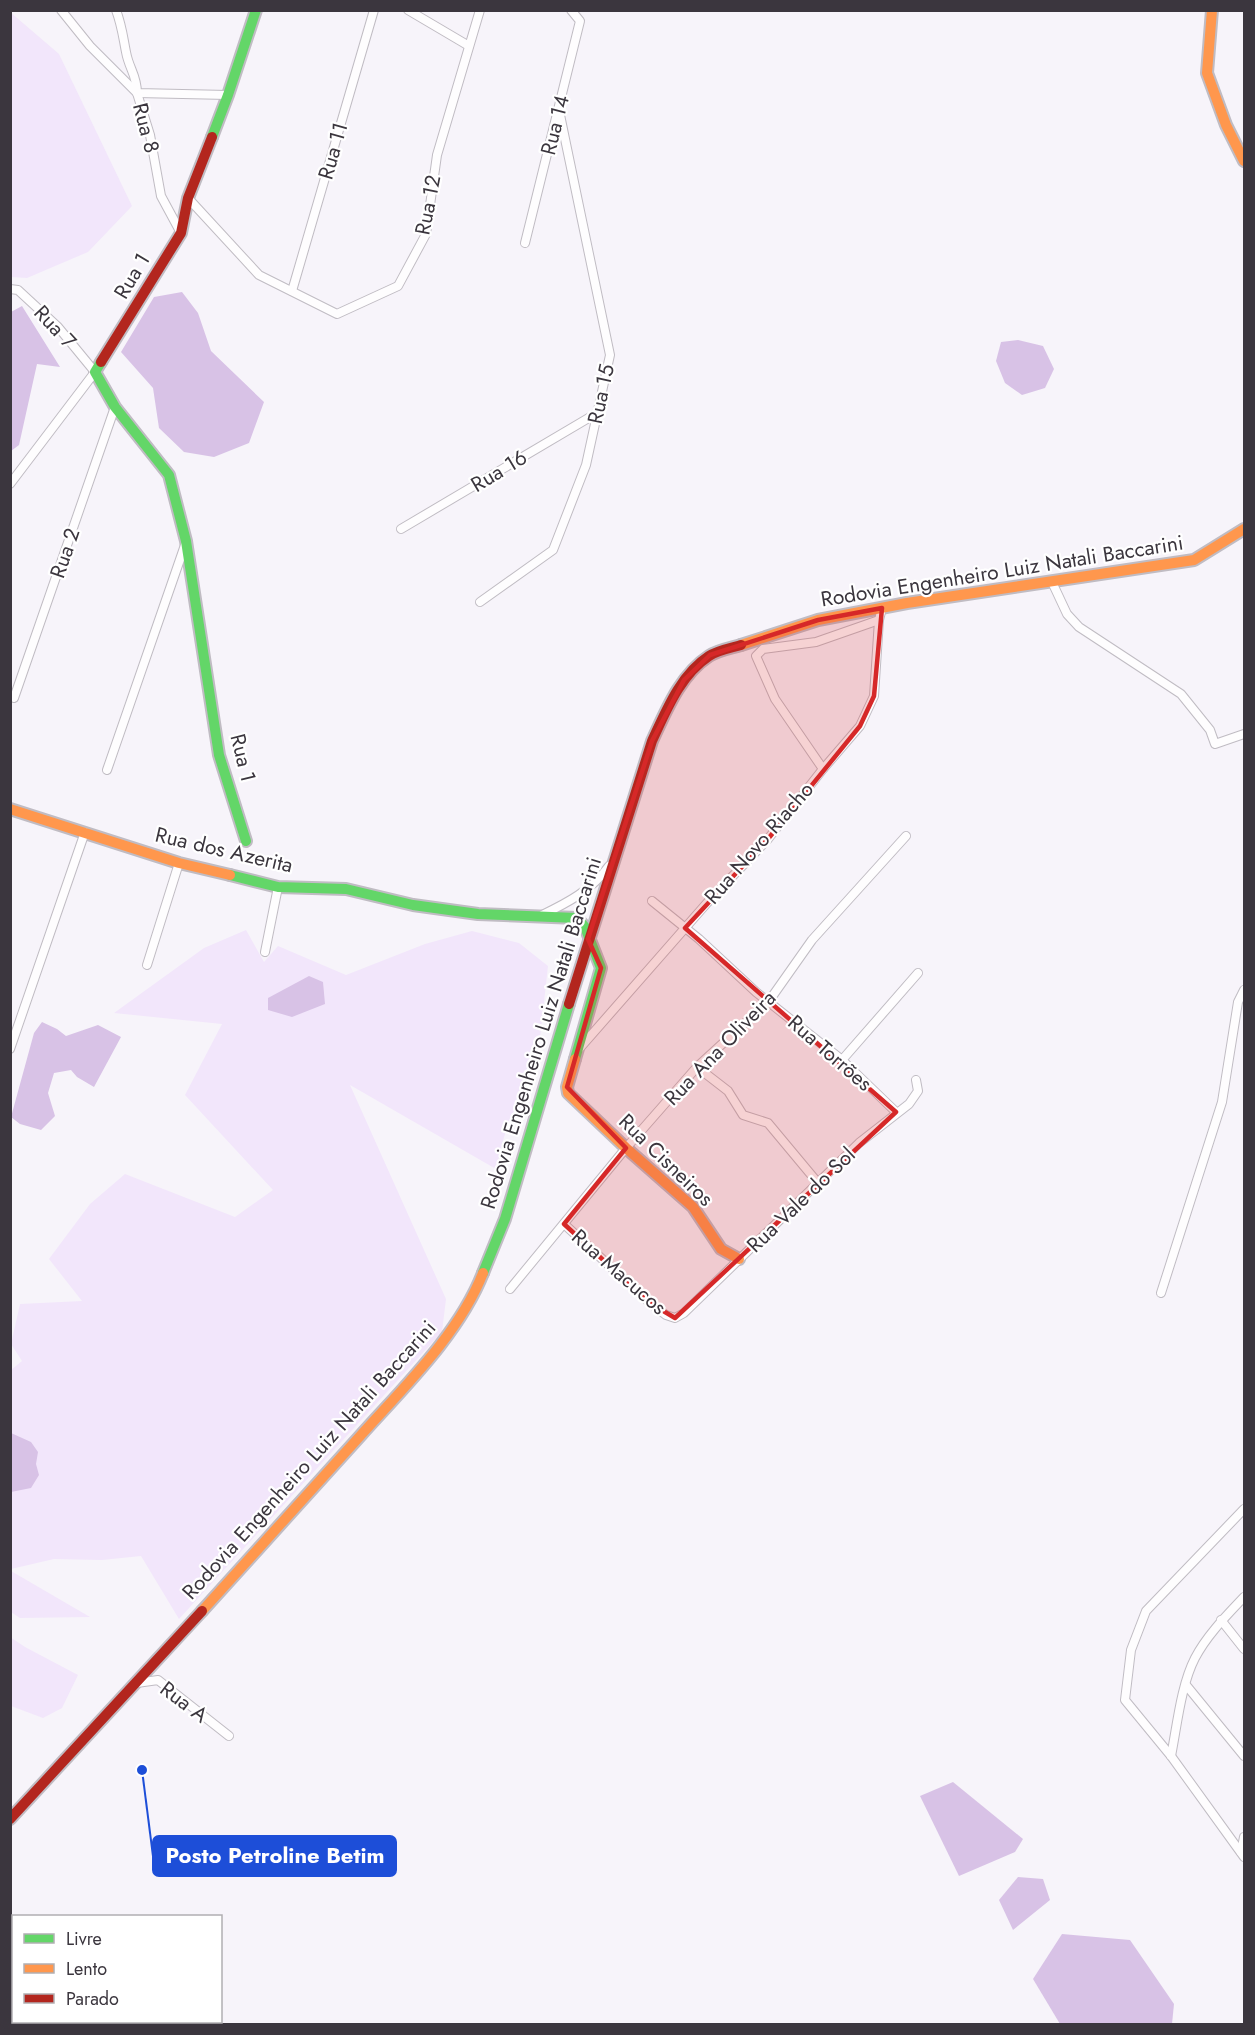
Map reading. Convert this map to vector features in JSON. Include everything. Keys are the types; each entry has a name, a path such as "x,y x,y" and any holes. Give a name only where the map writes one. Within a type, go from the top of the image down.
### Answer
{"main road":[{"name":"Rua 1","path":"246,841 219,755 186,542 169,475 115,407 95,372 181,233 188,198 228,95 256,10"},
{"path":"1212,10 1208,42 1208,73 1226,125 1245,161"},
{"name":"Rodovia Engenheiro Luiz Natali Baccarini","path":"10,1819 408,1384 445,1338 478,1286 505,1219 588,939 652,741 684,680 710,656 818,620 1194,560 1245,529"},
{"name":"Rua dos Azerita","path":"10,809 179,863 278,887 346,889 413,905 478,914 576,918 585,927 588,939"},
{"path":"577,1051 601,968 588,939"},
{"name":"Rua Cisneiros","path":"577,1051 567,1087 568,1093 693,1207 721,1249 739,1260"}],"street":[{"name":"Rua 8","path":"61,10 90,46 137,93 150,135 161,196 181,233"},
{"path":"116,10 123,27 126,54 137,80 137,93 228,95"},
{"name":"Rua 11","path":"292,291 374,10"},
{"path":"408,10 469,46"},
{"name":"Rua 12","path":"188,198 259,275 337,314 398,286 426,234 437,154 480,10"},
{"name":"Rua 14","path":"525,243 580,21 571,10"},
{"name":"Rua 15","path":"480,602 553,550 586,465 610,355 559,110"},
{"name":"Rua 7","path":"10,289 18,290 58,327 95,372"},
{"path":"10,484 95,372"},
{"name":"Rua 2","path":"14,698 115,407"},
{"name":"Rua 16","path":"401,529 597,412"},
{"path":"107,770 186,542"},
{"path":"1052,582 1067,614 1079,627 1181,693 1210,730 1215,744 1245,734"},
{"name":"Rua Novo Riacho","path":"577,1051 768,839 860,726 874,696 879,620 882,608"},
{"path":"823,769 775,699 756,657 763,649 816,642 879,620"},
{"path":"10,1049 85,832"},
{"name":"Rua Ana Oliveira","path":"510,1289 626,1148 697,1067 769,1001 812,940 906,836"},
{"path":"541,915 571,901 602,876 614,860"},
{"path":"147,965 179,863"},
{"path":"265,952 278,887"},
{"name":"Rua Torrões","path":"652,901 842,1060 897,1112"},
{"path":"842,1060 918,973"},
{"path":"1161,1293 1222,1102 1238,1002 1245,990"},
{"path":"697,1067 728,1091 743,1115 768,1123 818,1183"},
{"name":"Rua Vale do Sol","path":"675,1318 684,1313 859,1143 909,1104 918,1090 916,1080"},
{"name":"Rua Macucos","path":"564,1224 650,1303 666,1315 675,1318"},
{"path":"1243,1854 1125,1700 1131,1650 1146,1611 1245,1509"},
{"path":"1170,1756 1186,1685 1195,1658 1221,1620 1245,1597"},
{"path":"1221,1620 1245,1649"},
{"name":"Rua A","path":"136,1683 158,1680 229,1737"},
{"path":"1186,1685 1245,1756"},
{"path":"1243,1854 1245,1837"}],"highlighted area":[{"path":"882,608 874,696 860,726 768,839 685,928 896,1112 675,1318 650,1303 564,1224 626,1148 567,1087 601,968 588,939 652,741 684,680 710,655 818,620"}],"shaded area":[{"path":"10,12 59,54 132,206 88,252 27,278 11,277"},
{"path":"182,292 198,313 211,351 264,402 249,443 214,457 184,452 159,428 153,388 121,352 154,297"},
{"path":"22,306 60,367 37,364 19,445 11,451 11,312"},
{"path":"1018,340 1043,346 1054,369 1045,388 1022,395 1005,383 996,361 1001,342"},
{"path":"246,930 264,962 278,946 346,975 425,944 472,931 519,943 548,966 539,1047 504,1137 496,1169 350,1085 446,1299 442,1332 179,1619 141,1556 102,1560 54,1559 11,1569 11,1370 22,1361 11,1344 20,1304 82,1301 49,1259 90,1204 125,1174 235,1217 273,1190 185,1095 222,1024 114,1013 204,948"},
{"path":"309,976 323,982 325,1004 292,1017 268,1010 268,998"},
{"path":"42,1022 66,1036 98,1025 121,1037 94,1087 77,1077 71,1070 54,1073 48,1093 55,1116 41,1130 20,1124 11,1117 34,1033"},
{"path":"11,1433 31,1442 38,1452 36,1464 39,1475 31,1488 11,1492"},
{"path":"11,1571 90,1617 20,1618 11,1612"},
{"path":"10,1637 78,1675 62,1708 43,1718 11,1706"},
{"path":"953,1782 1023,1839 1015,1852 959,1876 920,1796"},
{"path":"1018,1877 1043,1879 1050,1900 1013,1930 999,1900"},
{"path":"1062,1934 1130,1940 1174,2004 1172,2024 1060,2024 1033,1979"}],"traffic: fast":[{"path":"212,137 256,10"},
{"path":"101,362 95,372 115,407 169,475 186,541 219,755 246,841"},
{"path":"230,875 278,887 346,889 413,905 478,914 577,918 585,927 601,968 575,1059"},
{"path":"483,1273 505,1219 569,1004"}],"traffic: slow":[{"path":"1212,10 1207,73 1226,125 1244,161"},
{"path":"741,645 818,620 907,603 1194,560 1244,529"},
{"path":"10,809 179,863 230,875"},
{"path":"575,1059 567,1087 568,1093 693,1207 721,1249 739,1259"},
{"path":"202,1611 429,1359 460,1317 483,1273"}],"traffic: jam":[{"path":"101,362 181,233 188,198 212,137"},
{"path":"569,1004 652,741 663,718 682,683 699,664 716,652 741,645"},
{"path":"10,1819 202,1611"}],"place":[{"name":"Posto Petroline Betim","path":"142,1770"}]}
